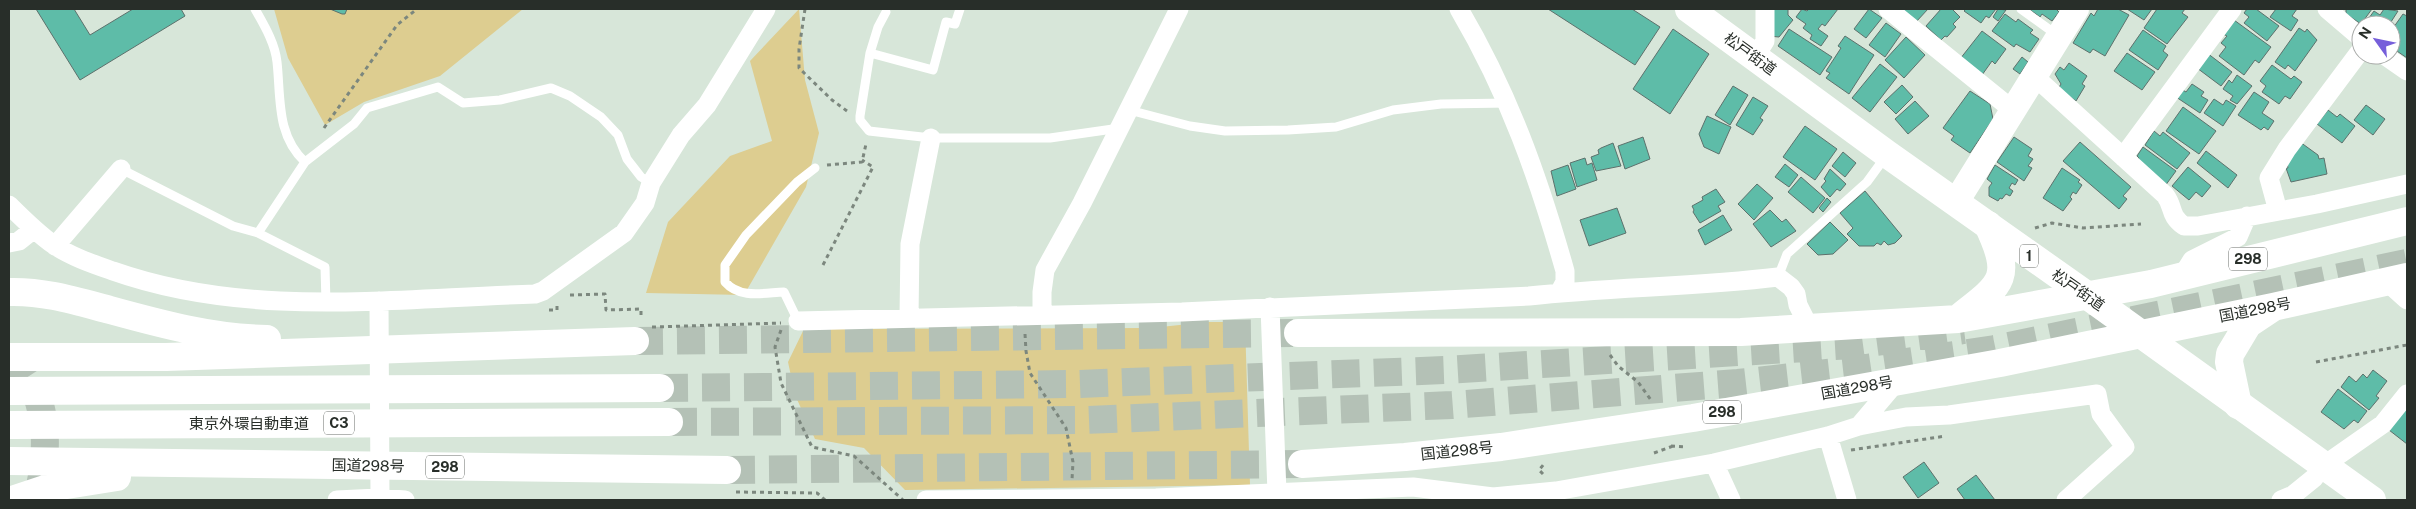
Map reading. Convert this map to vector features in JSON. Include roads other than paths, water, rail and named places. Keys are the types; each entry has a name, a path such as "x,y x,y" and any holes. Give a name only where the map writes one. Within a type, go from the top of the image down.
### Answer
{"main road":[{"name":"松戸街道","path":"1689,9 1887,154 1988,225 2025,254 2088,296 2372,500"},
{"name":"298","path":"1298,333 1741,332 1958,319 2088,296 2182,276 2403,221"},
{"path":"1958,319 1991,293 2001,279 2002,265 1996,243 1988,225"},
{"name":"国道298号","path":"1302,464 1405,457 1501,446 1693,418 2000,363 2397,280"},
{"path":"9,292 61,296 164,324 212,334 259,339 320,340 533,336 596,342"},
{"path":"2238,405 2229,362 2230,354 2248,324 2273,307"},
{"path":"9,357 166,357 596,342 644,334"},
{"name":"C3","path":"9,391 660,388"},
{"name":"東京外環自動車道","path":"9,425 670,422"},
{"name":"298","path":"9,462 163,469"},
{"name":"国道298号","path":"163,469 388,466 727,470"},
{"name":"298","path":"12,500 48,488 75,482 163,469"}],"street":[{"path":"9,205 55,246 80,259 144,282 198,294 244,300 326,302 535,294 543,291 624,233 645,203 651,183 681,135 707,105 766,9"},
{"path":"1034,315 1042,292 1045,270 1120,128 1179,9"},
{"path":"1459,9 1483,49 1509,103 1533,166 1565,271 1565,282 1559,293"},
{"path":"1755,57 1765,41 1765,9"},
{"path":"1888,9 2014,111"},
{"path":"1956,202 2076,9"},
{"path":"2122,157 2232,9"},
{"path":"2327,9 2351,29"},
{"path":"2278,212 2269,178 2287,149 2351,63"},
{"path":"2035,77 2165,195 2170,201 2171,213 2184,226 2198,226 2278,212 2407,184"},
{"path":"909,318 910,244 931,138"},
{"path":"55,246 121,169"},
{"path":"2182,276 2192,260 2238,237 2247,216"},
{"path":"9,243 19,241 34,229"},
{"path":"791,321 1182,312 1529,296 1582,290 1715,284 1778,277 1791,287 1796,294 1798,306 1810,329"},
{"path":"2397,280 2407,300"},
{"path":"379,499 380,301"},
{"path":"1270,307 1277,493"},
{"path":"1859,426 1898,380"},
{"path":"926,500 1277,493 1414,487 1493,497 1556,491 1714,463 1828,436 1859,426 1906,417 1949,415 2097,394 2100,414 2125,447 2066,500"},
{"path":"2281,500 2292,495 2314,478 2323,466 2383,424 2407,394"},
{"path":"1828,436 1847,500"},
{"path":"1714,463 1731,500"},
{"path":"337,500 405,500"}],"lane":[{"path":"254,9 272,44 277,61 280,117 286,136 296,155 305,162"},
{"path":"870,53 933,70 946,22 955,24 960,9"},
{"path":"2021,9 2059,37"},
{"path":"886,12 878,27 870,53 860,120 869,131 931,138 1050,138 1120,128"},
{"path":"258,233 305,162 354,124 367,108 438,87 463,103 475,104 551,88 570,96 601,117 618,135 627,159 641,177 651,183"},
{"path":"1129,110 1190,126 1224,131 1288,130 1336,127 1394,110 1442,104 1509,103"},
{"path":"1778,277 1787,254 1867,182 1887,154"},
{"path":"791,321 790,300 784,292 739,293 725,282 725,266 746,234 763,215 797,182 815,168"},
{"path":"121,169 233,226 258,233 325,267 326,302"}],"tunnel":[{"path":"669,422 1086,420 1452,405 1738,383 1853,370 1995,349 2407,263"},
{"path":"660,388 1078,384 1446,370 1853,345 1964,330"},
{"path":"635,341 1298,333"},
{"path":"9,356 22,369 38,399 45,433 45,450 40,486"},
{"path":"727,470 1302,464"}]}
